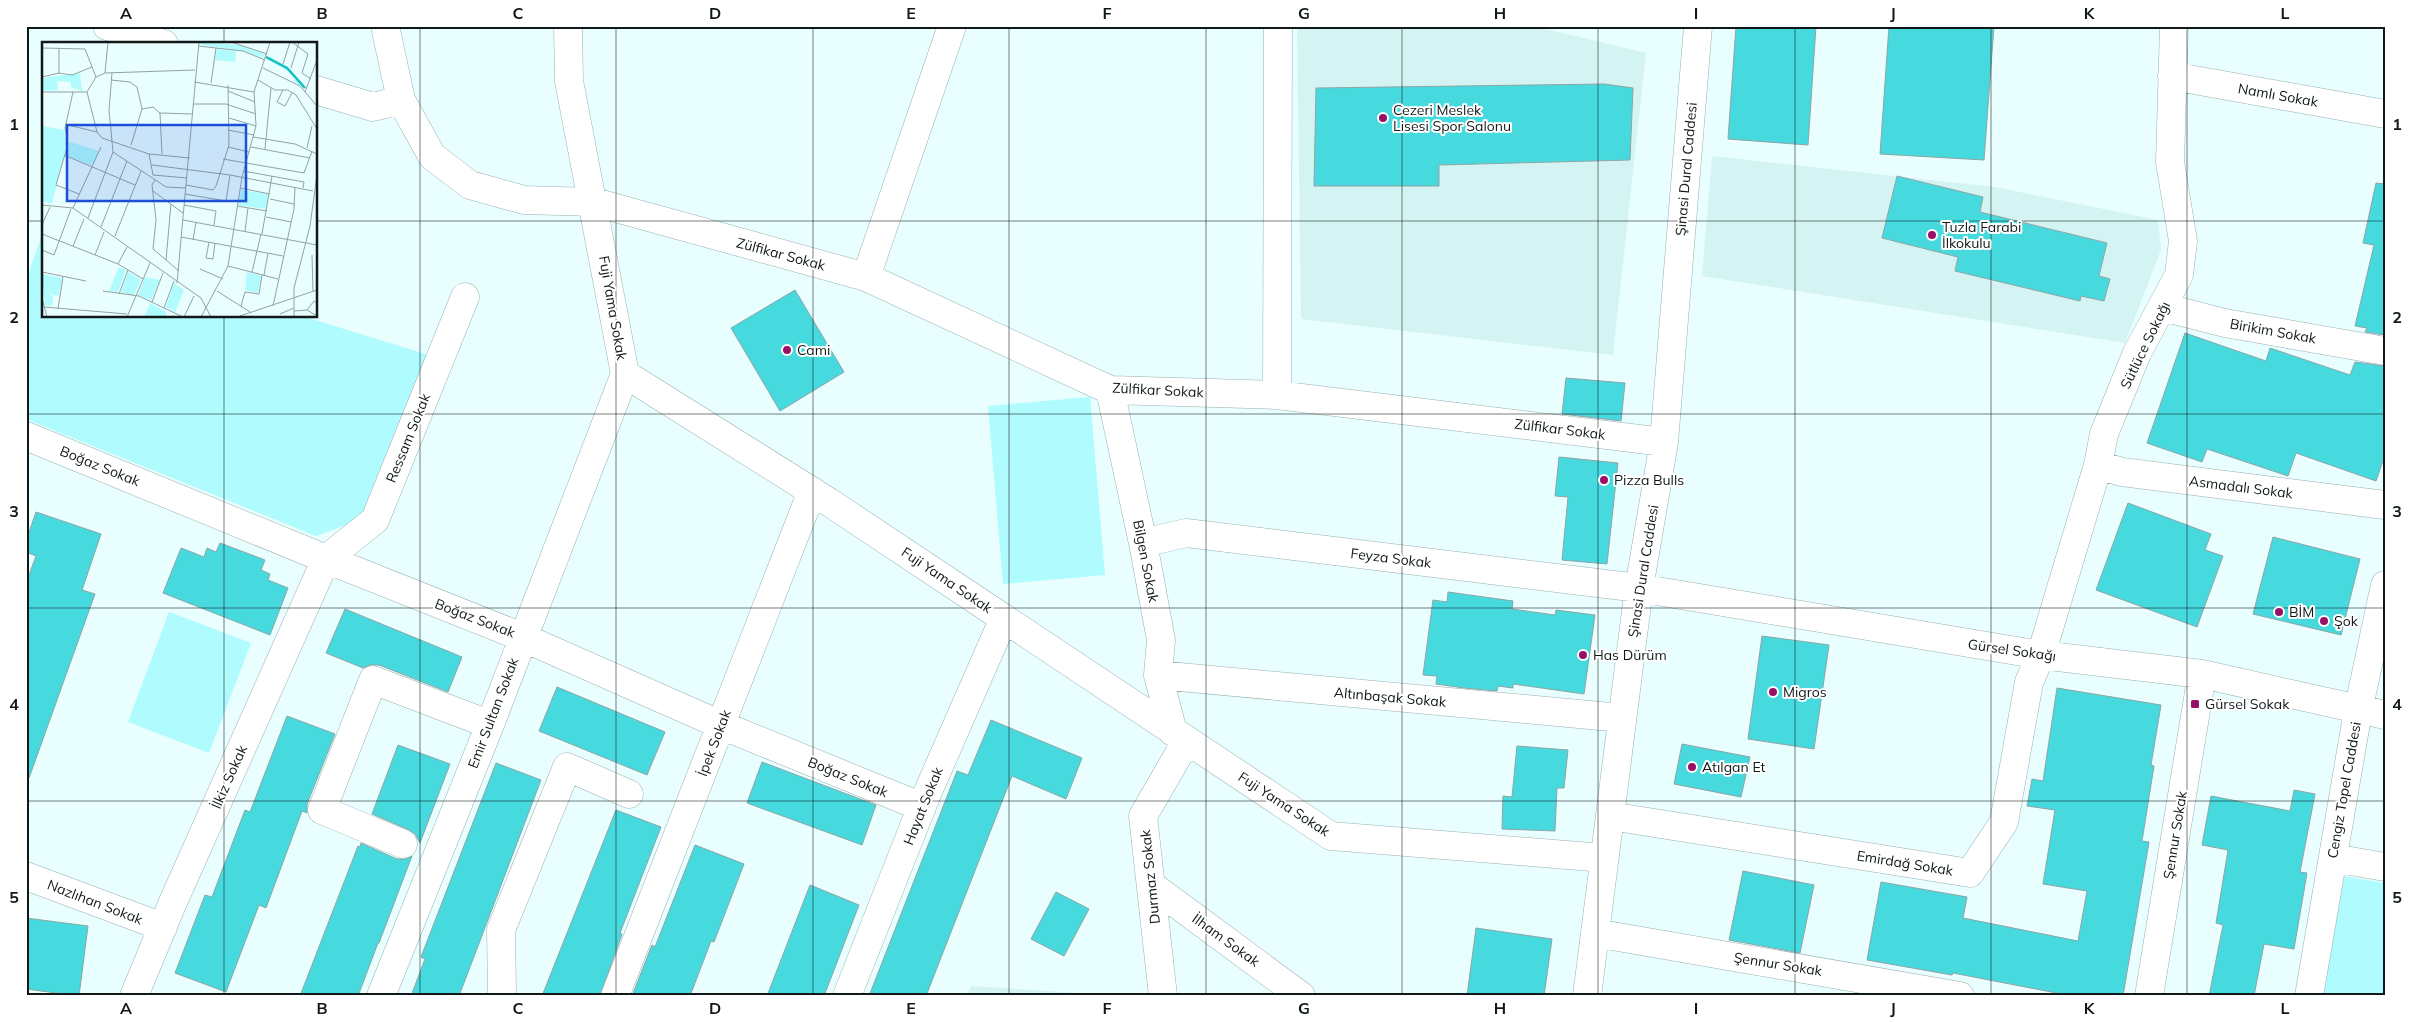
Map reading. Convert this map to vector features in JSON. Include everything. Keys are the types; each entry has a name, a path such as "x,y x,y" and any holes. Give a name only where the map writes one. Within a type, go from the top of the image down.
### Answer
{"street":[{"path":"107,26 158,42"},
{"path":"318,91 373,107 401,100 385,26"},
{"name":"Fuji Yama Sokak","path":"568,26 569,81 594,202 625,374 812,491 1331,836 1604,858"},
{"path":"866,277 952,26"},
{"path":"1277,395 1278,26"},
{"name":"Şinasi Dural Caddesi","path":"1587,996 1639,588 1664,442 1698,26"},
{"name":"Sütlüce Sokağı","path":"2041,655 2098,465 2104,434 2137,353 2179,275 2183,241 2170,162 2174,26"},
{"name":"Namlı Sokak","path":"2172,76 2385,114"},
{"name":"Zülfikar Sokak","path":"401,100 432,156 470,185 524,200 594,202 866,277 1110,390 1277,395 1664,442"},
{"name":"Ressam Sokak","path":"326,559 375,520 465,297"},
{"name":"Birikim Sokak","path":"2162,307 2225,323 2385,351"},
{"name":"Emir Sultan Sokak","path":"381,996 489,727 522,637 625,374"},
{"name":"Bilgen Sokak","path":"1110,390 1144,543 1161,640 1158,675 1180,736"},
{"name":"Boğaz Sokak","path":"26,436 522,637 720,725 922,807"},
{"name":"Asmadalı Sokak","path":"2098,465 2122,472 2385,505"},
{"name":"İpek Sokak","path":"615,996 812,491"},
{"name":"Feyza Sokak","path":"1144,543 1186,534 1639,588"},
{"name":"İlkiz Sokak","path":"134,996 326,559"},
{"name":"Cengiz Topel Caddesi","path":"2309,996 2358,711 2380,623 2385,585"},
{"name":"Gürsel Sokağı","path":"1639,588 2041,655 2202,674 2358,711 2385,715"},
{"name":"Hayat Sokak","path":"847,996 922,807 1004,618"},
{"name":"Emirdağ Sokak","path":"1610,816 1970,873 2004,822 2029,682 2041,655"},
{"name":"Şennur Sokak","path":"2148,996 2202,674"},
{"name":"Altınbaşak Sokak","path":"1158,675 1622,718"},
{"path":"403,844 322,810 374,680 478,720 489,727"},
{"name":"Durmaz Sokak","path":"1162,996 1144,816 1180,736"},
{"path":"502,996 502,930 567,767 629,794"},
{"path":"2333,858 2385,867"},
{"name":"Nazlıhan Sokak","path":"26,876 163,927"},
{"name":"İlham Sokak","path":"1151,885 1301,996"},
{"name":"Şennur Sokak","path":"1595,933 1960,996"}],"shaded area":[{"path":"1297,26 1534,26 1646,53 1613,355 1301,319"},
{"name":"Tuzla Farabi İlkokulu","path":"1712,156 1995,187 2158,220 2161,250 2125,343 1702,276"},
{"path":"41,238 42,318 308,318 432,356 370,516 316,536 26,419 26,280"},
{"path":"1090,397 1105,575 1003,584 988,406"},
{"path":"169,612 251,643 209,753 128,722"},
{"path":"2342,876 2385,883 2385,996 2320,996"},
{"path":"971,986 1127,996 966,996"}],"building":[{"path":"1736,26 1816,26 1808,145 1728,139"},
{"path":"1889,26 1994,26 1984,160 1880,154"},
{"path":"1604,84 1633,88 1630,160 1439,165 1439,186 1314,186 1316,88"},
{"path":"1897,176 1983,197 1980,212 2107,243 2099,276 2110,279 2104,301 2081,296 2080,301 1955,271 1958,257 1882,238"},
{"path":"2376,183 2385,184 2385,335 2365,332 2367,328 2355,326 2374,245 2363,243"},
{"name":"Cami","path":"795,290 844,372 780,411 731,328"},
{"path":"2185,333 2266,361 2270,348 2350,375 2355,362 2385,366 2385,455 2376,481 2296,453 2288,476 2207,449 2202,462 2147,443"},
{"path":"1566,378 1625,383 1621,421 1562,414"},
{"path":"1559,457 1618,463 1607,564 1562,560 1568,497 1555,496"},
{"path":"2128,503 2211,534 2205,550 2223,556 2197,627 2096,590"},
{"path":"36,512 101,534 82,590 95,594 29,778 26,778 26,583 36,556 26,552 26,541"},
{"path":"2273,537 2360,559 2341,635 2253,614"},
{"path":"220,543 265,560 261,570 270,574 268,580 288,588 270,635 163,593 181,548 204,557 207,548 216,552"},
{"path":"1448,592 1513,601 1512,609 1555,615 1556,610 1595,615 1584,694 1513,684 1513,688 1498,686 1497,691 1464,688 1436,684 1437,676 1423,675 1433,600 1447,602"},
{"path":"345,609 462,657 448,692 379,665 370,665 363,668 326,653"},
{"path":"1762,636 1829,645 1814,749 1748,739"},
{"path":"557,687 665,732 647,775 539,731"},
{"path":"2057,688 2161,705 2151,765 2154,766 2142,841 2149,842 2123,996 2072,996 1953,973 1952,975 1867,960 1881,882 1967,897 1963,918 2078,941 2087,891 2043,884 2055,810 2027,806 2032,779 2043,781"},
{"path":"287,716 335,734 307,804 307,813 302,811 266,908 259,905 226,992 175,973 205,895 212,897 245,810 250,812"},
{"path":"991,720 1082,758 1066,799 1012,776 926,996 869,996 957,771 968,775"},
{"path":"1682,744 1750,757 1741,797 1674,784"},
{"path":"398,745 450,764 420,843 415,834 409,830 372,814"},
{"path":"1517,746 1568,750 1564,788 1557,788 1555,831 1502,829 1503,796 1512,797"},
{"path":"762,762 876,805 862,845 747,803"},
{"path":"496,763 541,780 459,996 411,996 425,959 421,957"},
{"path":"2294,790 2315,794 2300,872 2307,873 2294,949 2264,944 2254,996 2209,996 2223,925 2216,923 2228,850 2202,845 2211,796 2290,811"},
{"path":"616,810 661,827 620,933 622,934 600,996 542,996"},
{"path":"361,843 397,859 405,859 412,856 358,996 300,996 358,846 360,847"},
{"path":"695,845 744,864 714,942 711,941 690,996 632,996 652,945 655,947"},
{"path":"1743,871 1814,885 1800,953 1729,940"},
{"path":"810,885 859,905 824,996 767,996"},
{"path":"1056,892 1089,909 1064,956 1031,939"},
{"path":"26,918 88,926 79,996 26,989"},
{"path":"1476,928 1552,939 1544,996 1467,996"}],"place":[{"name":"Cezeri Meslek Lisesi Spor Salonu","path":"1383,118"},
{"name":"Tuzla Farabi İlkokulu","path":"1932,235"},
{"name":"Cami","path":"787,350"},
{"name":"Pizza Bulls","path":"1604,480"},
{"name":"BİM","path":"2279,612"},
{"name":"Şok","path":"2324,621"},
{"name":"Has Dürüm","path":"1583,655"},
{"name":"Migros","path":"1773,692"},
{"name":"Gürsel Sokak","path":"2195,704"},
{"name":"Atılgan Et","path":"1692,767"}]}
